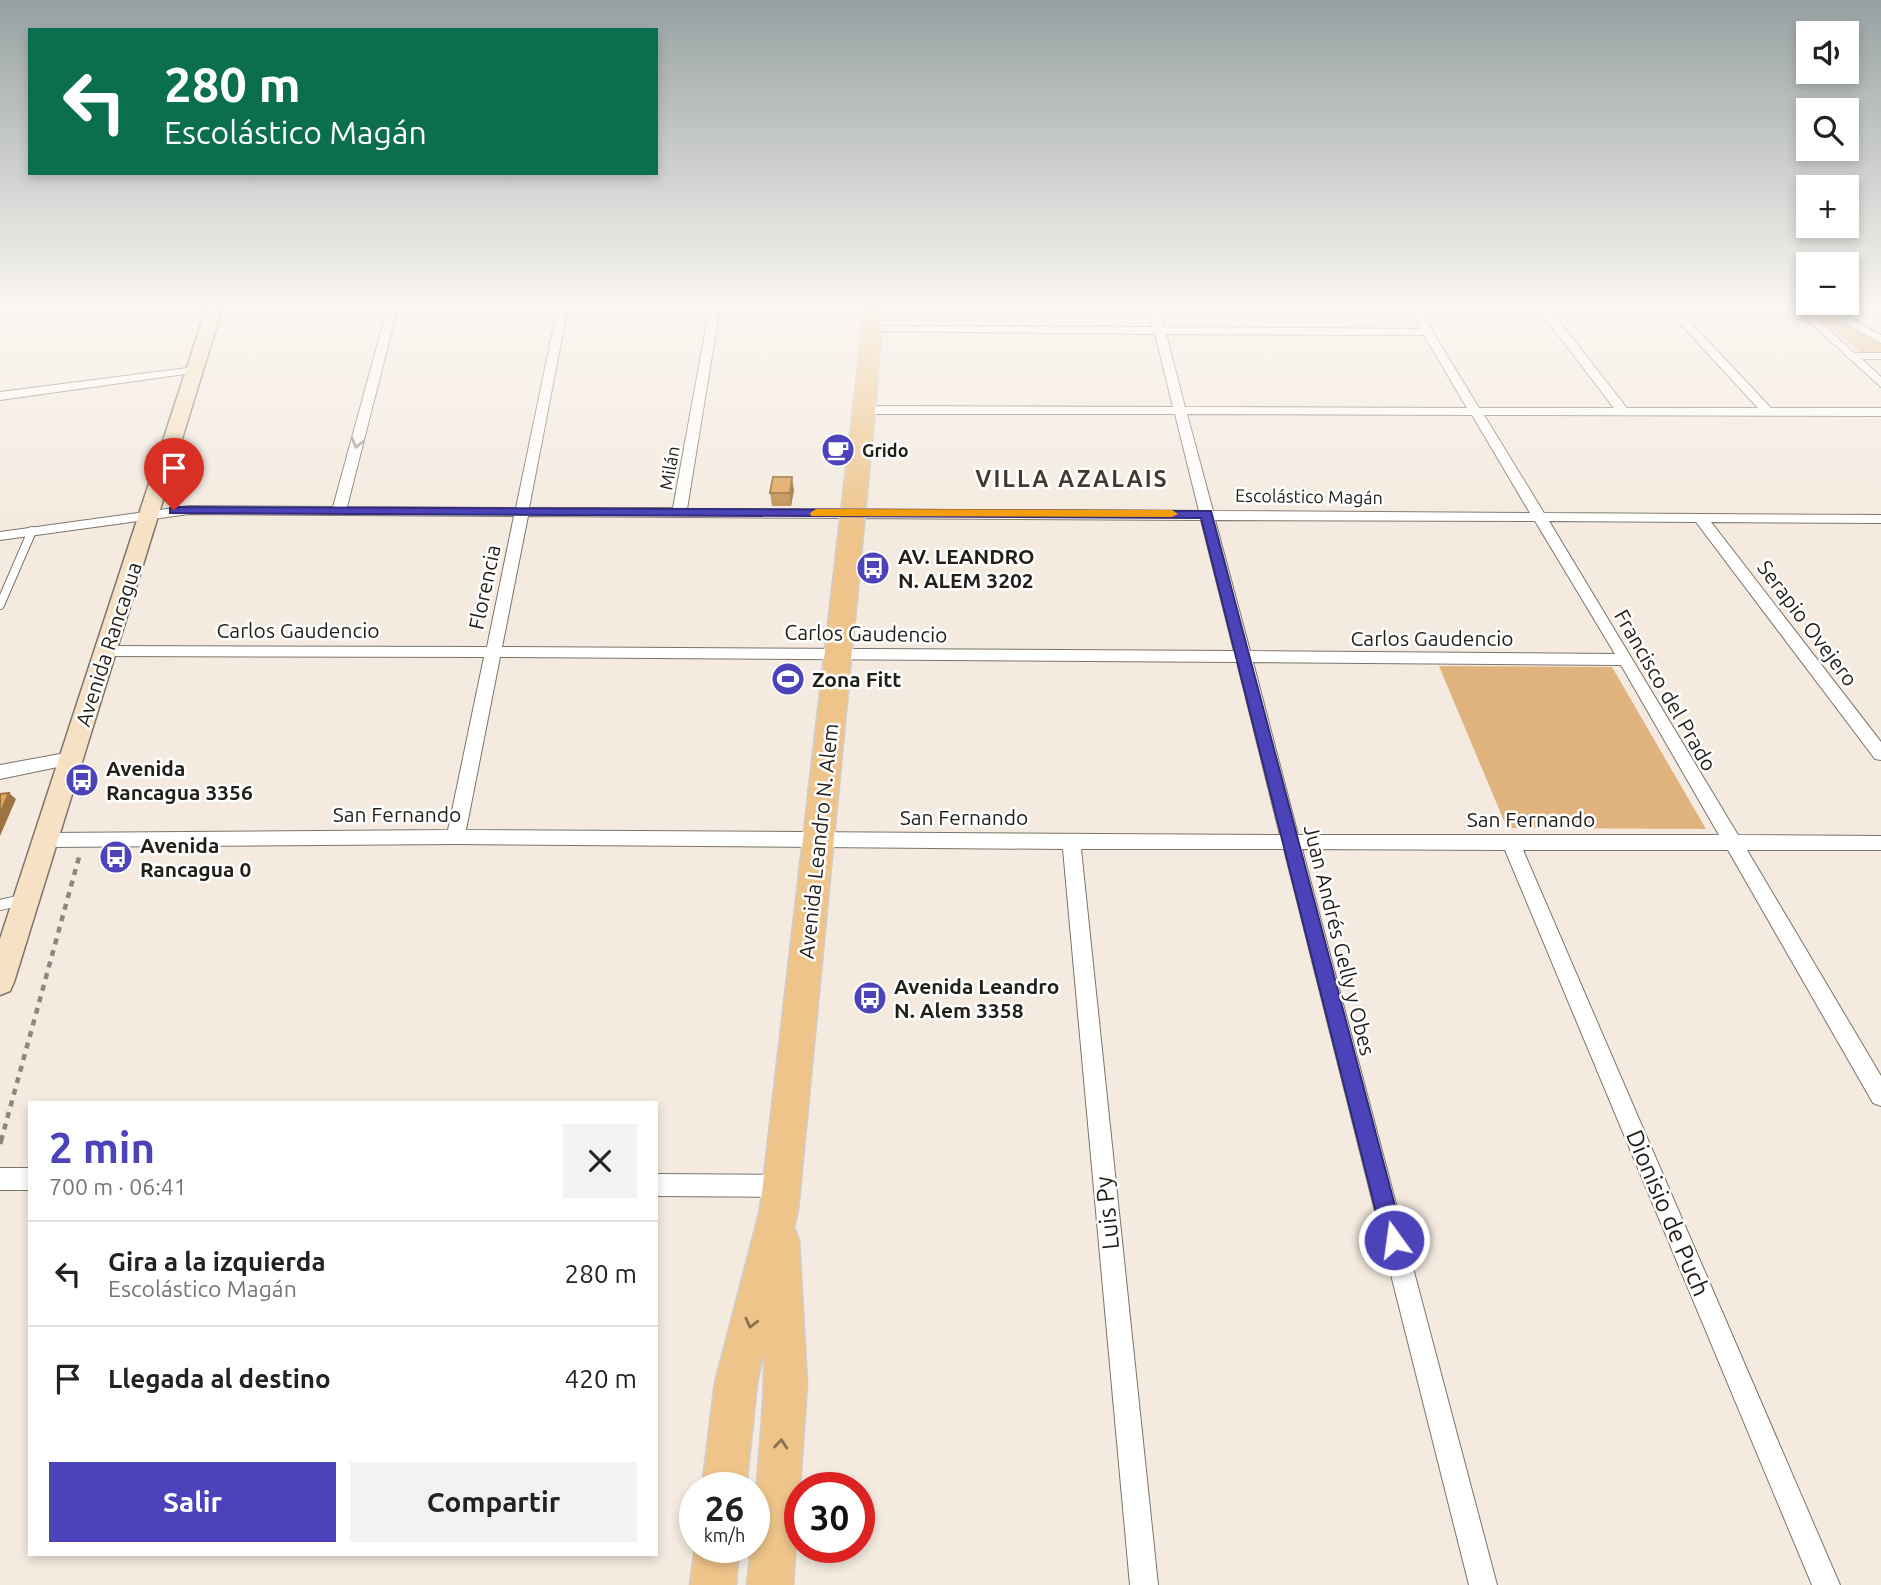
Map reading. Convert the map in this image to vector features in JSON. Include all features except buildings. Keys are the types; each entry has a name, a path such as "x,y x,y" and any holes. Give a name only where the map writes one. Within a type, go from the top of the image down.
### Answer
{"main road":[{"name":"Avenida Rancagua","path":"0,982 192,380"},
{"name":"Avenida Leandro N. Alem","path":"726,1472 736,1383 780,1198 868,380"},
{"name":"Avenida Leandro N. Alem","path":"770,1585 786,1384 780,1198"},
{"path":"713,1585 715,1563"}],"street":[{"path":"0,396 120,380"},
{"path":"339,511 374,380"},
{"name":"Florencia","path":"456,837 548,380"},
{"name":"Milán","path":"679,513 702,380"},
{"name":"Juan Andrés Gelly y Obes","path":"1174,380 1206,514 1483,1585"},
{"name":"Francisco del Prado","path":"1457,380 1626,660 1881,1096"},
{"path":"1599,380 1623,411"},
{"path":"1738,380 1767,411"},
{"path":"865,410 1881,412"},
{"name":"Escolástico Magán","path":"0,536 189,510 1875,519"},
{"name":"Serapio Ovejero","path":"1701,519 1881,754"},
{"path":"1875,519 1881,532"},
{"name":"Carlos Gaudencio","path":"105,651 838,653 1626,660"},
{"path":"0,772 71,758"},
{"name":"San Fernando","path":"47,840 456,837 1881,843"},
{"name":"Luis Py","path":"1071,840 1144,1585"},
{"name":"Dionisio de Puch","path":"1511,842 1826,1585"},
{"path":"0,1179 28,1180"},
{"path":"658,1185 780,1198"}],"lane":[{"path":"0,604 32,531"},
{"path":"0,905 27,898"}],"path":[{"path":"0,1144 84,838"}],"shaded area":[{"path":"1439,666 1612,667 1706,829 1507,828"}],"slow traffic":[{"path":"816,513 1172,514"}],"place":[{"name":"Grido","path":"838,450"},
{"name":"AV. LEANDRO N. ALEM 3202","path":"873,568"},
{"name":"Zona Fitt","path":"788,679"},
{"name":"Avenida Rancagua 3356","path":"82,780"},
{"name":"Avenida Rancagua 0","path":"116,857"},
{"name":"Avenida Leandro N. Alem 3358","path":"870,998"}],"district":[{"name":"VILLA AZALAIS","path":"1072,478"}],"route":[{"path":"174,510 1206,514 1394,1240"}]}
